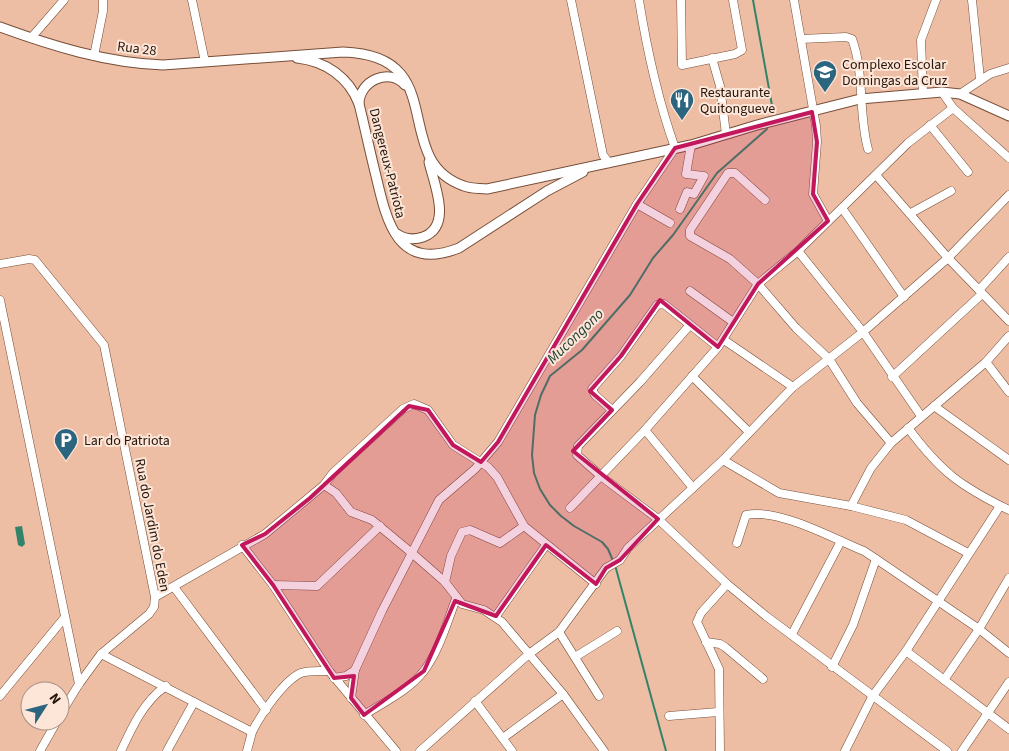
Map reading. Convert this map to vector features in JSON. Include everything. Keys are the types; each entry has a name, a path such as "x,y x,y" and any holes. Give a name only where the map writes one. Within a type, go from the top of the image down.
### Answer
{"street":[{"path":"31,38 64,0"},
{"path":"94,56 104,11 103,0"},
{"path":"192,0 205,62"},
{"path":"571,0 603,155 609,163"},
{"path":"639,0 644,37 661,108 675,148"},
{"path":"681,0 682,65 735,54 742,50 733,0"},
{"path":"794,0 817,142 813,194 828,221"},
{"path":"923,93 920,40 936,0"},
{"path":"972,0 980,80"},
{"name":"Rua 28","path":"0,27 94,56 137,64 163,65 276,56"},
{"path":"801,39 846,37 852,39 861,82 862,121 868,149"},
{"path":"276,56 343,52 368,54 394,66 410,90 427,151 439,203 440,216 437,225 431,232 415,239 398,235 391,229"},
{"name":"Dangereux-Patriota","path":"276,56 301,58 326,66 340,74 352,89 359,104 383,208 391,229 403,244 416,252 430,256 444,254 459,248 575,175 609,163"},
{"path":"712,58 720,86 726,134"},
{"path":"960,94 980,80 1009,68"},
{"path":"359,104 364,89 380,77 393,77 401,80 410,90"},
{"path":"427,151 442,174 465,187 487,189 691,145 757,125 860,99 942,92 960,94 1009,116"},
{"path":"942,92 953,108 1009,158"},
{"path":"570,508 646,430 724,340 733,322 758,284 798,250 930,125 953,108"},
{"path":"930,125 968,172"},
{"path":"680,209 687,192 694,194 704,176 686,174 691,145"},
{"path":"351,698 355,670 382,610 413,554 439,500 481,462 498,442 637,204 675,148"},
{"path":"765,200 735,173 728,173 690,230 690,236 697,242 730,259 758,284 796,328 829,359 857,403 891,443"},
{"path":"876,175 911,213 948,258 1009,321"},
{"path":"911,213 951,191"},
{"path":"422,750 529,654 559,632 606,568 620,560 628,548 723,460 793,387 863,332 948,258 1009,195"},
{"path":"637,204 670,222"},
{"path":"842,208 904,297"},
{"path":"798,250 863,332 921,416"},
{"path":"892,376 981,292 1009,257"},
{"name":"Rua do Jardim do Eden","path":"0,264 29,259 35,260 104,345 155,597 154,607 144,621 101,654 70,699"},
{"path":"690,291 733,322"},
{"path":"0,300 79,684"},
{"path":"612,410 595,395 592,389 622,356 657,305 664,304 689,326 718,347"},
{"path":"689,326 578,446 576,451 585,463 658,519 727,584 832,666 947,751"},
{"path":"851,506 871,468 891,443 986,362 1009,336"},
{"path":"724,340 793,387"},
{"path":"986,362 1009,392"},
{"path":"692,376 748,432"},
{"path":"155,597 242,545 250,544 265,534 324,485 333,473 403,409 414,404 428,410 453,444 481,462 497,477 524,526 596,584"},
{"path":"934,406 1009,460"},
{"path":"908,428 929,456 949,476 1009,510"},
{"path":"646,430 693,488"},
{"path":"723,460 779,493 851,506 906,520 968,553"},
{"path":"324,485 336,493 351,512 367,517 413,554 445,582 456,599 470,608 484,610 496,616 562,694 604,751"},
{"path":"846,751 872,696 906,652 1000,506"},
{"path":"737,543 746,515 756,513 775,515 841,541 876,559 979,629 1009,653"},
{"path":"273,585 317,586 380,526"},
{"path":"445,582 451,556 462,532 470,530 500,543 524,526"},
{"path":"792,634 841,541"},
{"path":"242,545 273,585 328,671 396,751"},
{"path":"496,616 546,545"},
{"path":"832,666 853,625 876,559"},
{"path":"944,680 979,629 1009,578"},
{"path":"720,751 718,712 719,669 698,626 698,619 727,584"},
{"path":"174,587 266,710"},
{"path":"364,715 403,690 424,671 436,650 456,599"},
{"path":"0,696 65,616"},
{"path":"559,632 599,696"},
{"path":"575,657 617,632"},
{"path":"706,642 720,644 725,647 762,680"},
{"path":"906,652 988,712 1009,730"},
{"path":"101,654 252,732"},
{"path":"334,678 346,676 355,670"},
{"path":"247,751 252,732 266,710 288,684 301,673 328,671"},
{"path":"962,751 1009,682"},
{"path":"121,751 140,716 158,692 166,686"},
{"path":"503,738 562,694"},
{"path":"475,701 512,751"},
{"path":"168,751 194,702"},
{"path":"670,716 718,712"},
{"path":"40,751 51,731"}],"highlighted area":[{"path":"812,112 817,142 813,194 828,221 758,284 718,347 660,300 621,356 590,391 612,410 573,451 658,519 620,560 606,568 596,584 546,545 496,616 455,601 424,671 364,715 351,698 354,676 334,678 273,585 242,545 265,534 310,498 409,406 428,410 453,445 481,462 498,442 637,204 675,148"}],"shaded area":[{"path":"22,526 25,544 22,547 18,545 15,527"}],"waterway":[{"name":"Mucongono","path":"753,0 773,111"},
{"name":"Mucongono","path":"613,561 608,549 602,542 561,516 550,505 540,489 534,473 532,455 535,415 541,395 550,376 582,350 630,295 653,258 673,235 717,173 767,129"},
{"name":"Mucongono","path":"615,565 666,751"}],"place":[{"name":"Complexo Escolar Domingas da Cruz","path":"825,93"},
{"name":"Restaurante Quitongueve","path":"682,121"},
{"name":"Lar do Patriota","path":"66,461"}]}
